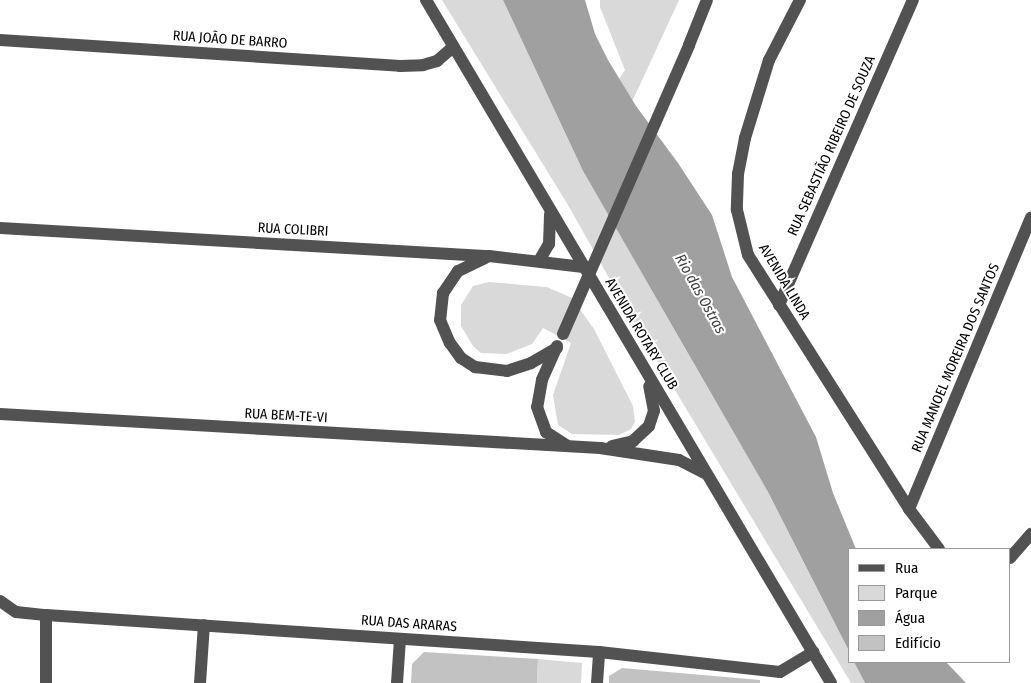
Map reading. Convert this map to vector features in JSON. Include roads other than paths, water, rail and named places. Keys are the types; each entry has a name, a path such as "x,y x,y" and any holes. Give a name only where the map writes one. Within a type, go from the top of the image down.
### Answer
{"street":[{"name":"AVENIDA ROTARY CLUB","path":"426,0 452,48 831,683"},
{"path":"570,447 555,441 546,432 537,407 542,380 707,0"},
{"name":"AVENIDA LINDA","path":"800,0 769,60 745,138 738,174 737,210 748,255 909,510 938,548"},
{"name":"RUA SEBASTIÃO RIBEIRO DE SOUZA","path":"779,304 913,0"},
{"name":"RUA JOÃO DE BARRO","path":"0,40 400,66 437,60 452,48"},
{"path":"539,261 549,244 550,211"},
{"name":"RUA MANOEL MOREIRA DOS SANTOS","path":"909,510 1031,218"},
{"name":"RUA COLIBRI","path":"0,228 489,256 583,267"},
{"path":"489,256 458,271 446,287 440,320 450,343 461,358 475,367 492,371 520,368 557,348"},
{"path":"600,448 633,441 649,426 653,403 641,364"},
{"name":"RUA BEM-TE-VI","path":"0,414 600,448"},
{"path":"600,448 679,460 707,475"},
{"path":"1011,557 1031,534"},
{"name":"RUA DAS ARARAS","path":"0,601 16,612 600,652 780,678 813,652"},
{"path":"46,614 46,683"},
{"path":"200,683 204,625"},
{"path":"397,683 400,639"},
{"path":"597,683 600,652"}],"water":[{"name":"Rio das Ostras","path":"503,0 585,0 595,34 608,60 636,106 678,163 712,215 732,277 816,437 833,493 856,548 848,548 848,649 768,492 583,171"},
{"path":"855,663 947,663 966,683 865,683"}]}
